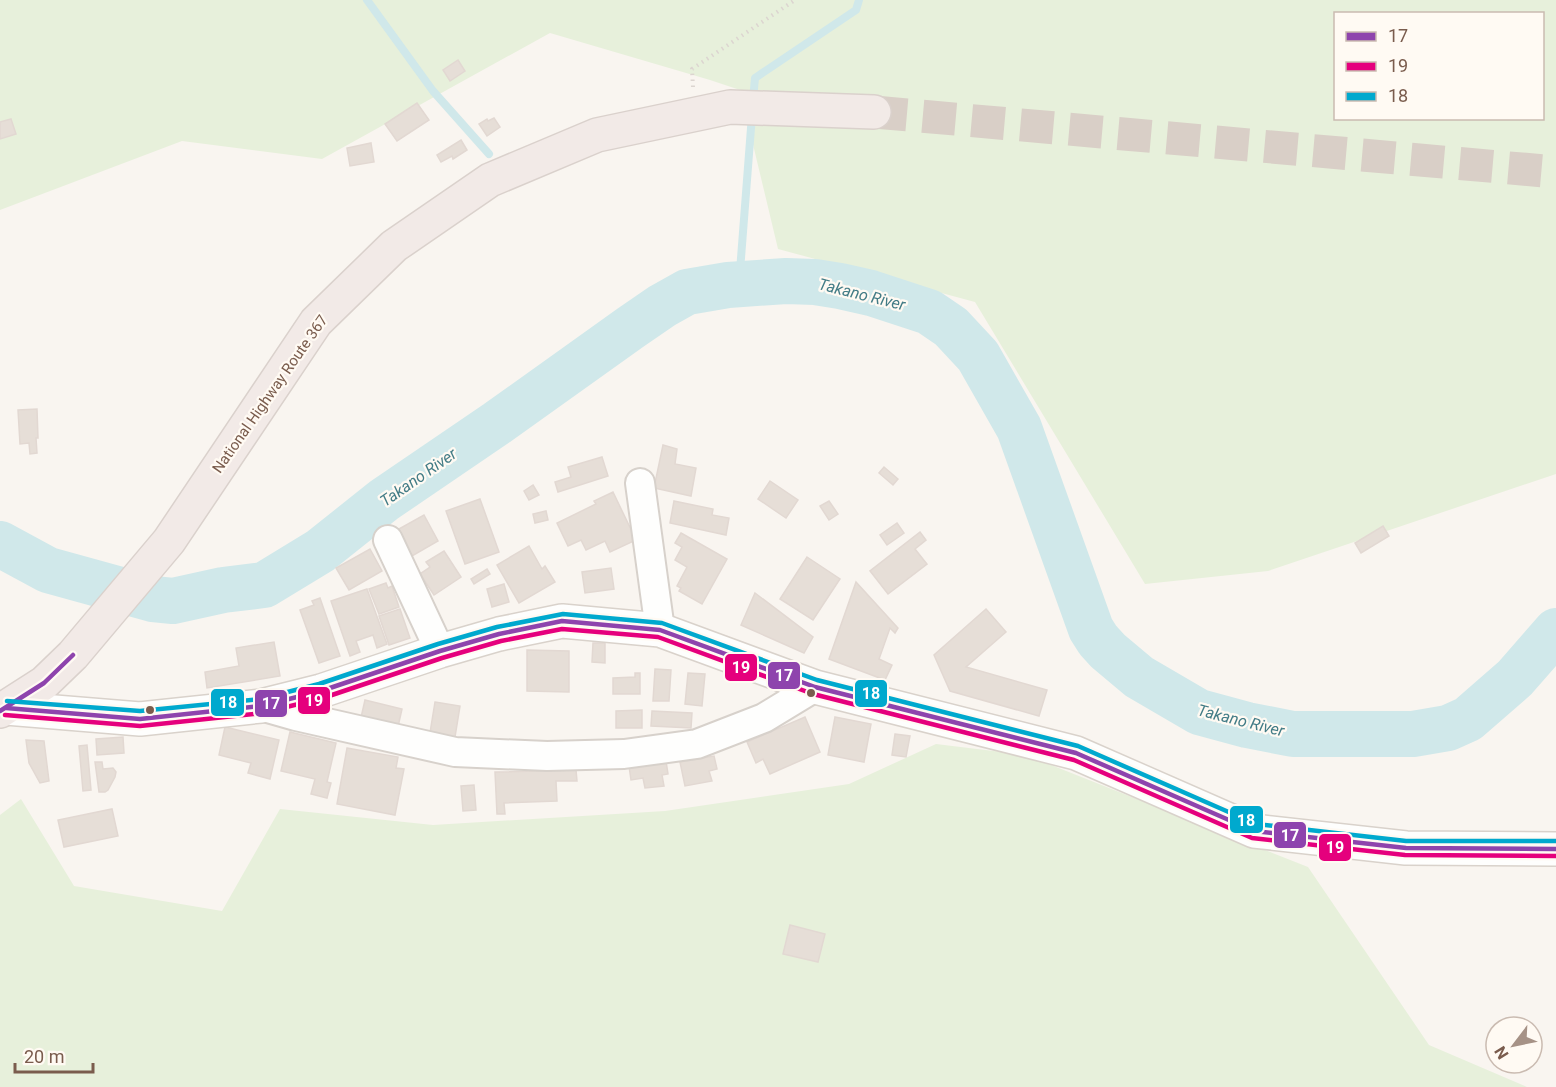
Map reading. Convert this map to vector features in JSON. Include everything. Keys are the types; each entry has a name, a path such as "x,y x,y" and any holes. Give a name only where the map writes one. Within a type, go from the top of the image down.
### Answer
{"highway":[{"name":"National Highway Route 367","path":"2,708 44,682 73,655 169,541 316,322 394,246 490,180 597,135 730,107 874,112"}],"street":[{"path":"640,483 660,630"},
{"path":"388,540 440,651"},
{"path":"2,708 140,719 261,706 321,691 440,651 499,634 562,621 660,630 815,687 1076,753 1254,831 1406,848 1556,849"},
{"path":"261,706 455,752 547,756 613,754 697,744 764,718 815,687"}],"path":[{"path":"694,114 692,69 795,0"}],"green space":[{"path":"0,0 1556,0 1556,474 1268,571 1145,584 975,302 778,249 740,90 550,33 322,159 182,141 0,210"},
{"path":"936,744 1026,755 1308,867 1429,1045 1484,1069 1484,1075 1499,1075 1527,1087 0,1087 0,815 21,799 74,886 222,911 280,809 433,825 665,811 849,784"}],"building":[{"path":"458,60 465,71 450,81 443,70"},
{"path":"417,103 429,120 397,141 385,124"},
{"path":"494,118 500,127 487,136 479,124"},
{"path":"11,119 16,134 0,139 0,122"},
{"path":"461,140 467,150 453,159 452,156 441,162 437,155"},
{"path":"371,143 374,162 350,166 347,148"},
{"path":"37,409 37,453 30,454 29,443 20,444 18,410"},
{"path":"663,445 677,449 675,464 696,468 691,496 654,488"},
{"path":"602,457 608,476 558,492 555,482 571,477 568,467"},
{"path":"884,467 898,479 893,485 879,473"},
{"path":"770,481 798,500 786,518 758,499"},
{"path":"533,485 539,495 529,500 524,491"},
{"path":"613,492 636,540 610,552 605,541 586,550 581,540 568,546 557,523 596,504 594,501"},
{"path":"480,499 499,552 465,564 446,511"},
{"path":"674,501 713,509 712,515 729,518 726,535 670,523"},
{"path":"829,501 838,514 829,520 820,506"},
{"path":"546,511 548,520 535,523 533,514"},
{"path":"424,515 438,541 412,556 397,530"},
{"path":"897,523 904,533 887,545 880,535"},
{"path":"1383,526 1389,536 1361,553 1355,543"},
{"path":"920,532 926,540 915,549 927,564 888,594 870,571"},
{"path":"681,533 727,559 702,604 679,591 681,588 677,586 687,567 675,560 682,547 675,543"},
{"path":"529,546 542,569 545,566 555,582 519,603 497,565"},
{"path":"370,549 382,571 349,590 336,568"},
{"path":"444,551 461,577 434,595 420,574 430,567 426,562"},
{"path":"807,557 840,579 813,620 780,599"},
{"path":"611,568 614,589 585,593 582,572"},
{"path":"487,569 490,574 474,584 471,579"},
{"path":"856,582 898,628 895,633 890,628 879,659 892,665 885,680 829,659"},
{"path":"386,583 388,588 392,586 399,607 379,614 369,589"},
{"path":"504,584 509,602 492,607 487,589"},
{"path":"367,589 387,644 377,648 373,635 356,641 360,652 350,656 331,601"},
{"path":"755,593 813,637 804,653 741,625"},
{"path":"320,598 340,656 319,663 300,610 314,605 312,601"},
{"path":"400,609 410,638 389,645 379,616"},
{"path":"986,609 1006,632 966,667 1047,690 1039,716 950,691 934,655"},
{"path":"274,642 280,676 207,688 205,672 239,666 236,648"},
{"path":"593,643 605,643 605,663 592,662"},
{"path":"527,650 569,651 569,692 527,691"},
{"path":"655,669 671,670 669,701 653,701"},
{"path":"635,673 640,673 640,694 613,694 613,678 635,677"},
{"path":"688,673 705,674 702,706 685,704"},
{"path":"365,700 402,709 397,731 360,722"},
{"path":"435,702 460,706 455,737 430,733"},
{"path":"642,710 642,728 616,728 616,711"},
{"path":"652,711 692,713 691,728 651,726"},
{"path":"805,717 820,752 770,774 763,759 756,763 747,742"},
{"path":"835,717 871,724 864,762 828,755"},
{"path":"225,727 279,740 270,779 248,773 251,763 219,755"},
{"path":"290,732 336,743 327,782 331,783 327,798 311,794 315,779 281,771"},
{"path":"895,734 910,736 906,757 892,755"},
{"path":"123,737 124,753 97,755 96,739"},
{"path":"26,740 44,741 49,781 40,783 29,763"},
{"path":"87,745 91,790 83,791 79,746"},
{"path":"347,748 398,757 396,768 404,769 395,815 337,804"},
{"path":"714,756 717,769 709,771 712,781 685,786 680,762"},
{"path":"666,761 668,774 662,775 664,786 645,788 643,778 631,780 629,766"},
{"path":"95,762 102,762 103,769 113,768 116,772 105,792 99,792"},
{"path":"576,770 577,781 556,781 557,801 504,803 505,814 497,814 495,772"},
{"path":"474,785 476,810 463,811 461,786"},
{"path":"112,809 118,836 64,847 58,820"},
{"path":"790,925 825,934 818,962 783,954"}],"waterway":[{"path":"367,0 433,91 489,154"},
{"path":"753,100 755,78 856,10 859,0"},
{"path":"739,284 752,115"},
{"name":"Takano River","path":"0,544 48,570 153,599 173,601 223,590 264,585 320,551 384,500 662,306 687,292 728,285 786,281 815,282 871,293 929,312 951,327 978,356 1019,428 1091,629 1108,651 1139,677 1199,712 1293,734 1413,734 1448,728 1468,719 1515,678 1556,631"}],"tunnel":[{"path":"874,112 1556,172"}],"transit line":[{"name":"18","path":"7,701 140,711 260,699 319,684 438,644 497,627 563,614 662,623 817,680 1078,746 1256,824 1406,841 1556,841"},
{"name":"17","path":"6,708 140,719 261,706 321,691 440,651 499,634 562,621 660,630 815,687 1076,753 1254,831 1406,848 1556,849"},
{"name":"19","path":"5,715 140,726 262,713 323,698 442,658 501,641 562,629 658,637 813,694 1074,760 1252,838 1405,855 1556,856"},
{"name":"17","path":"0,711 44,683 73,655"}]}
